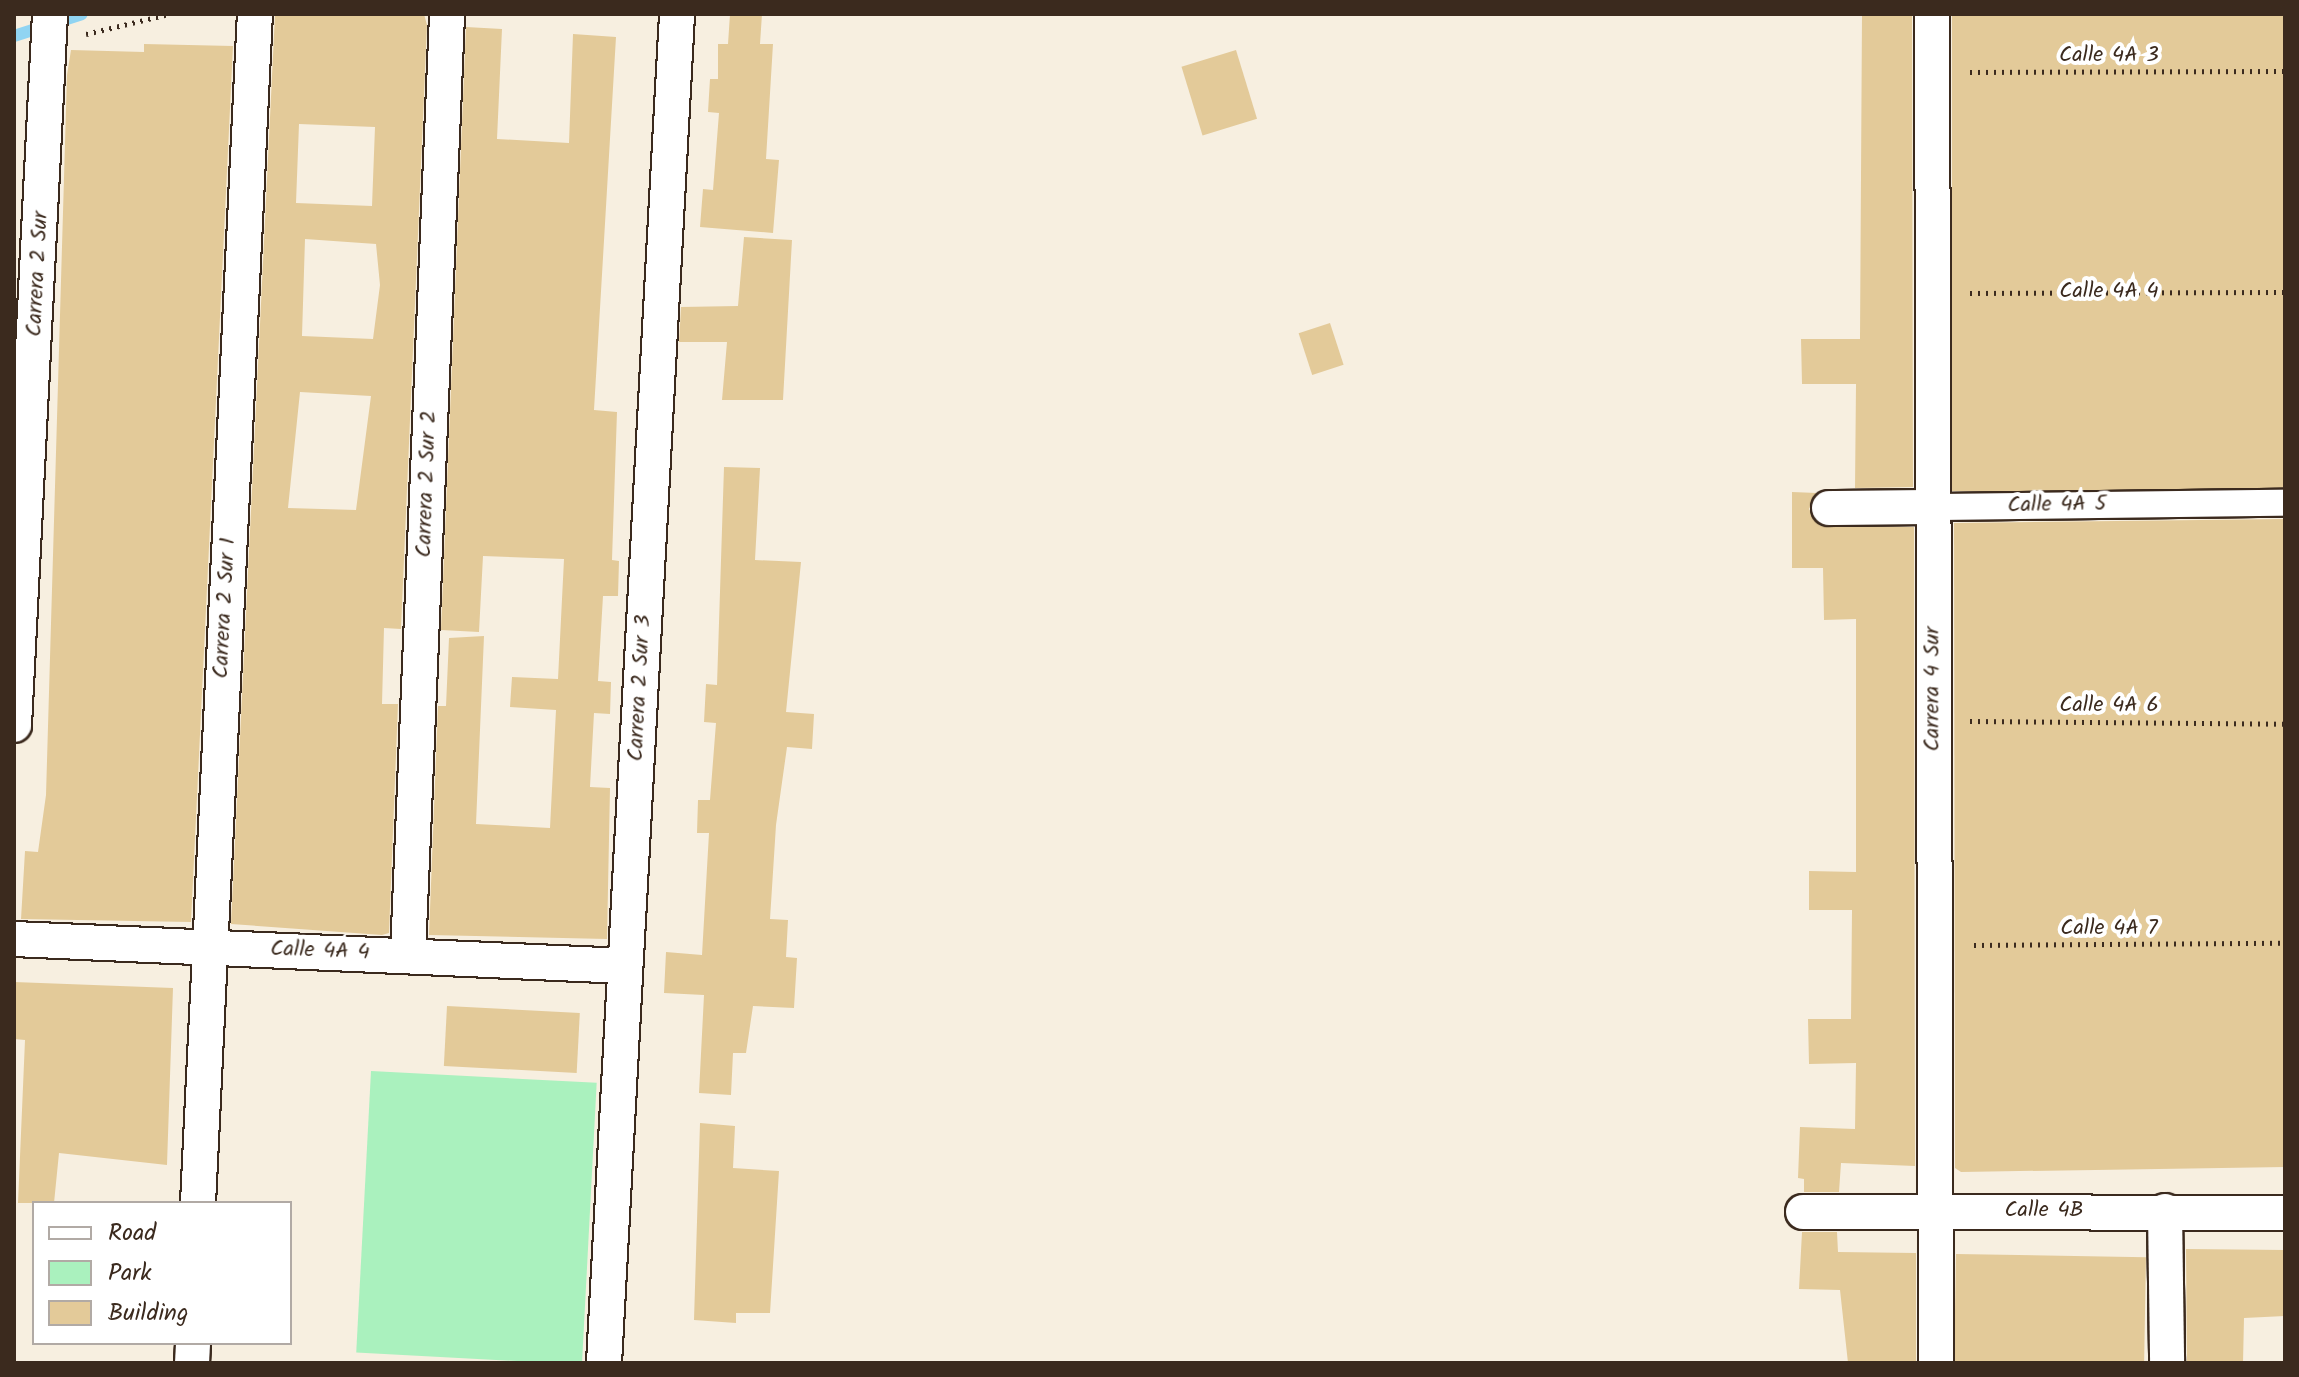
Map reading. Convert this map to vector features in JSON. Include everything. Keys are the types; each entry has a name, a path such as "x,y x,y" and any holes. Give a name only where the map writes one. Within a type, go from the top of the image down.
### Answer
{"street":[{"name":"Carrera 2 Sur 1","path":"198,1201 207,946 255,14"},
{"name":"Carrera 2 Sur 2","path":"408,954 447,14"},
{"name":"Carrera 2 Sur 3","path":"604,1363 677,14"},
{"name":"Carrera 4 Sur","path":"1932,14 1936,1363"},
{"name":"Carrera 2 Sur","path":"14,725 50,28"},
{"name":"Calle 4A 5","path":"1829,508 2285,503"},
{"name":"Calle 4A 4","path":"14,939 408,954 625,966"},
{"path":"2165,1211 2167,1363"},
{"name":"Calle 4B","path":"1803,1212 2285,1213"}],"path":[{"path":"50,28 169,14"},
{"name":"Calle 4A 3","path":"1933,72 2285,71"},
{"name":"Calle 4A 4","path":"1933,293 2285,292"},
{"name":"Calle 4A 6","path":"1933,721 2285,724"},
{"name":"Calle 4A 7","path":"1933,946 2285,943"}],"green space":[{"path":"371,1071 597,1083 582,1363 356,1353"}],"building":[{"path":"275,14 424,14 427,25 401,629 384,628 382,704 398,704 389,933 231,924","holes":["299,124 375,127 372,206 296,203","305,239 376,244 380,285 373,339 302,336","300,392 371,396 356,510 288,508"]},
{"path":"730,14 762,14 760,44 773,44 766,159 779,160 773,233 700,227 703,189 713,190 719,113 708,112 710,79 718,79 718,44 728,44"},
{"path":"1862,14 1912,14 1913,487 1855,488 1856,384 1802,384 1801,339 1860,339"},
{"path":"1952,14 2285,14 2285,491 1952,491"},
{"path":"466,27 502,29 497,139 569,143 573,34 616,37 594,410 617,412 612,560 619,561 618,596 603,596 598,681 611,682 610,714 594,713 590,787 610,788 607,939 429,935 438,706 446,706 449,638 484,636 476,824 550,828 556,710 510,707 512,677 558,679 564,559 483,556 479,632 441,630"},
{"path":"144,44 233,46 191,922 21,919 25,851 38,852 46,795 67,75 71,50 144,52"},
{"path":"1236,50 1257,119 1203,136 1181,67"},
{"path":"744,237 792,240 783,400 722,400 727,342 679,342 681,307 738,306"},
{"path":"1330,323 1344,365 1312,375 1299,333"},
{"path":"724,467 760,468 755,560 801,562 786,712 814,714 812,749 787,747 776,825 770,919 788,920 786,957 797,958 794,1008 753,1006 746,1053 733,1053 731,1095 699,1093 704,995 664,993 666,952 702,955 709,833 697,833 698,800 710,800 716,723 704,722 706,684 717,685"},
{"path":"1792,492 1817,493 1809,509 1820,526 1914,527 1915,1166 1841,1163 1839,1192 1804,1192 1804,1179 1798,1178 1800,1127 1855,1129 1856,1063 1809,1064 1808,1019 1851,1019 1852,910 1809,910 1809,871 1856,872 1856,619 1824,620 1823,568 1792,568"},
{"path":"2285,519 2285,1167 1961,1172 1955,1168 1954,523"},
{"path":"14,982 173,988 167,1165 59,1153 54,1201 18,1203 25,1040 14,1039"},
{"path":"447,1006 580,1013 577,1073 444,1066"},
{"path":"700,1123 735,1126 733,1168 779,1171 770,1313 736,1313 736,1323 694,1320"},
{"path":"1802,1232 1837,1232 1838,1252 1916,1253 1916,1363 1848,1363 1840,1290 1799,1289"},
{"path":"2186,1249 2285,1250 2285,1316 2244,1318 2243,1363 2187,1363"},
{"path":"1956,1254 2146,1257 2144,1363 1954,1363"}],"waterway":[{"path":"14,36 82,14"}]}
